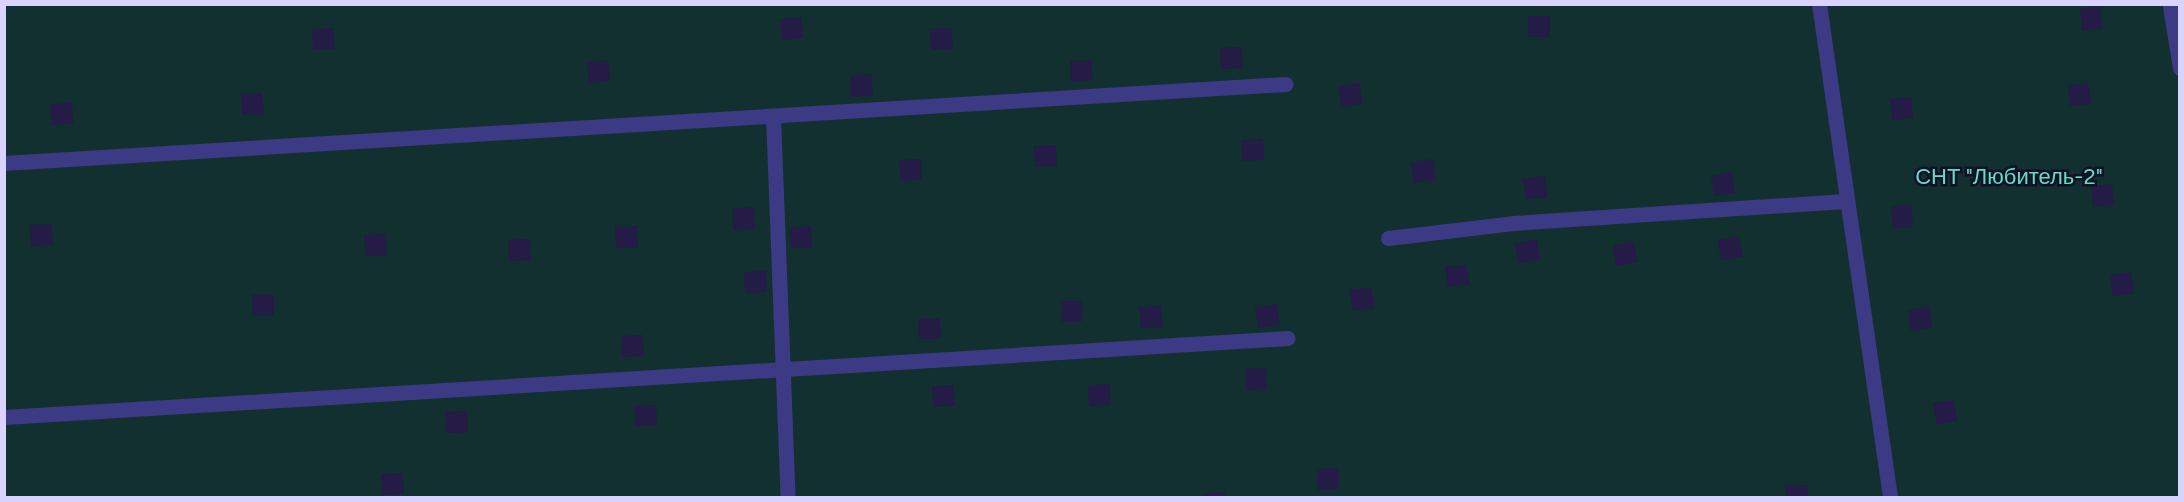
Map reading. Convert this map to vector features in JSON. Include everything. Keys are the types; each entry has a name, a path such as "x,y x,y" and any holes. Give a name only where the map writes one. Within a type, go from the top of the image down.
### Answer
{"lane":[{"path":"1819,4 1845,201 1890,498"},
{"path":"2172,6 2180,68"},
{"path":"4,163 1286,84"},
{"path":"773,116 779,369 788,498"},
{"path":"1388,238 1513,223 1845,201"},
{"path":"4,417 1288,338"}],"green space":[{"name":"СНТ \"Любитель-2\"","path":"4,5 2179,5 2179,497 5,497"}],"building":[{"path":"2100,7 2103,28 2082,31 2080,9"},
{"path":"1528,16 1550,16 1550,37 1528,37"},
{"path":"801,17 803,38 782,40 780,19"},
{"path":"333,28 335,49 313,50 312,30"},
{"path":"951,28 953,49 931,50 929,29"},
{"path":"1241,47 1243,68 1221,69 1220,48"},
{"path":"608,60 610,81 589,83 587,62"},
{"path":"1091,60 1093,80 1071,82 1070,61"},
{"path":"871,74 873,95 851,97 850,76"},
{"path":"1360,83 1362,104 1341,107 1338,87"},
{"path":"2088,83 2091,104 2070,106 2068,85"},
{"path":"262,93 264,114 242,115 241,94"},
{"path":"1911,97 1913,118 1892,120 1890,99"},
{"path":"72,102 73,124 52,125 50,105"},
{"path":"1263,139 1264,160 1242,161 1241,140"},
{"path":"1056,145 1057,166 1035,167 1034,146"},
{"path":"921,159 922,180 901,181 899,160"},
{"path":"1433,159 1436,180 1414,183 1411,162"},
{"path":"1732,172 1735,193 1714,196 1711,176"},
{"path":"1545,176 1547,197 1526,200 1523,179"},
{"path":"2112,184 2114,205 2093,207 2091,186"},
{"path":"1911,205 1913,227 1893,228 1891,207"},
{"path":"754,207 755,228 733,230 732,209"},
{"path":"52,224 53,245 31,246 30,225"},
{"path":"637,226 638,247 616,248 615,227"},
{"path":"811,226 812,247 791,248 789,228"},
{"path":"385,234 387,255 365,256 364,235"},
{"path":"1739,237 1743,257 1721,260 1718,240"},
{"path":"530,239 531,260 509,261 508,240"},
{"path":"1537,240 1540,260 1518,263 1515,243"},
{"path":"1634,242 1638,262 1616,266 1613,245"},
{"path":"1466,264 1470,284 1448,287 1445,267"},
{"path":"766,271 767,292 745,293 744,272"},
{"path":"2131,272 2134,294 2113,296 2110,275"},
{"path":"1371,287 1375,308 1353,311 1350,290"},
{"path":"273,294 274,315 253,316 252,295"},
{"path":"1061,301 1082,301 1083,321 1062,322"},
{"path":"1277,304 1280,325 1258,328 1255,307"},
{"path":"1161,306 1162,327 1141,328 1139,307"},
{"path":"1929,306 1932,327 1911,331 1908,310"},
{"path":"940,318 941,339 919,339 918,319"},
{"path":"643,335 644,356 622,357 621,336"},
{"path":"1266,368 1267,389 1246,390 1245,369"},
{"path":"1110,384 1111,405 1089,406 1088,385"},
{"path":"953,385 955,406 933,407 932,386"},
{"path":"1954,400 1957,421 1937,425 1933,403"},
{"path":"656,405 657,426 635,426 634,406"},
{"path":"467,411 468,432 446,433 445,412"},
{"path":"1339,468 1339,489 1318,490 1317,469"},
{"path":"403,473 404,494 382,495 381,474"},
{"path":"1807,485 1808,498 1786,498 1785,486"},
{"path":"1225,492 1225,498 1203,498 1203,494"}]}
